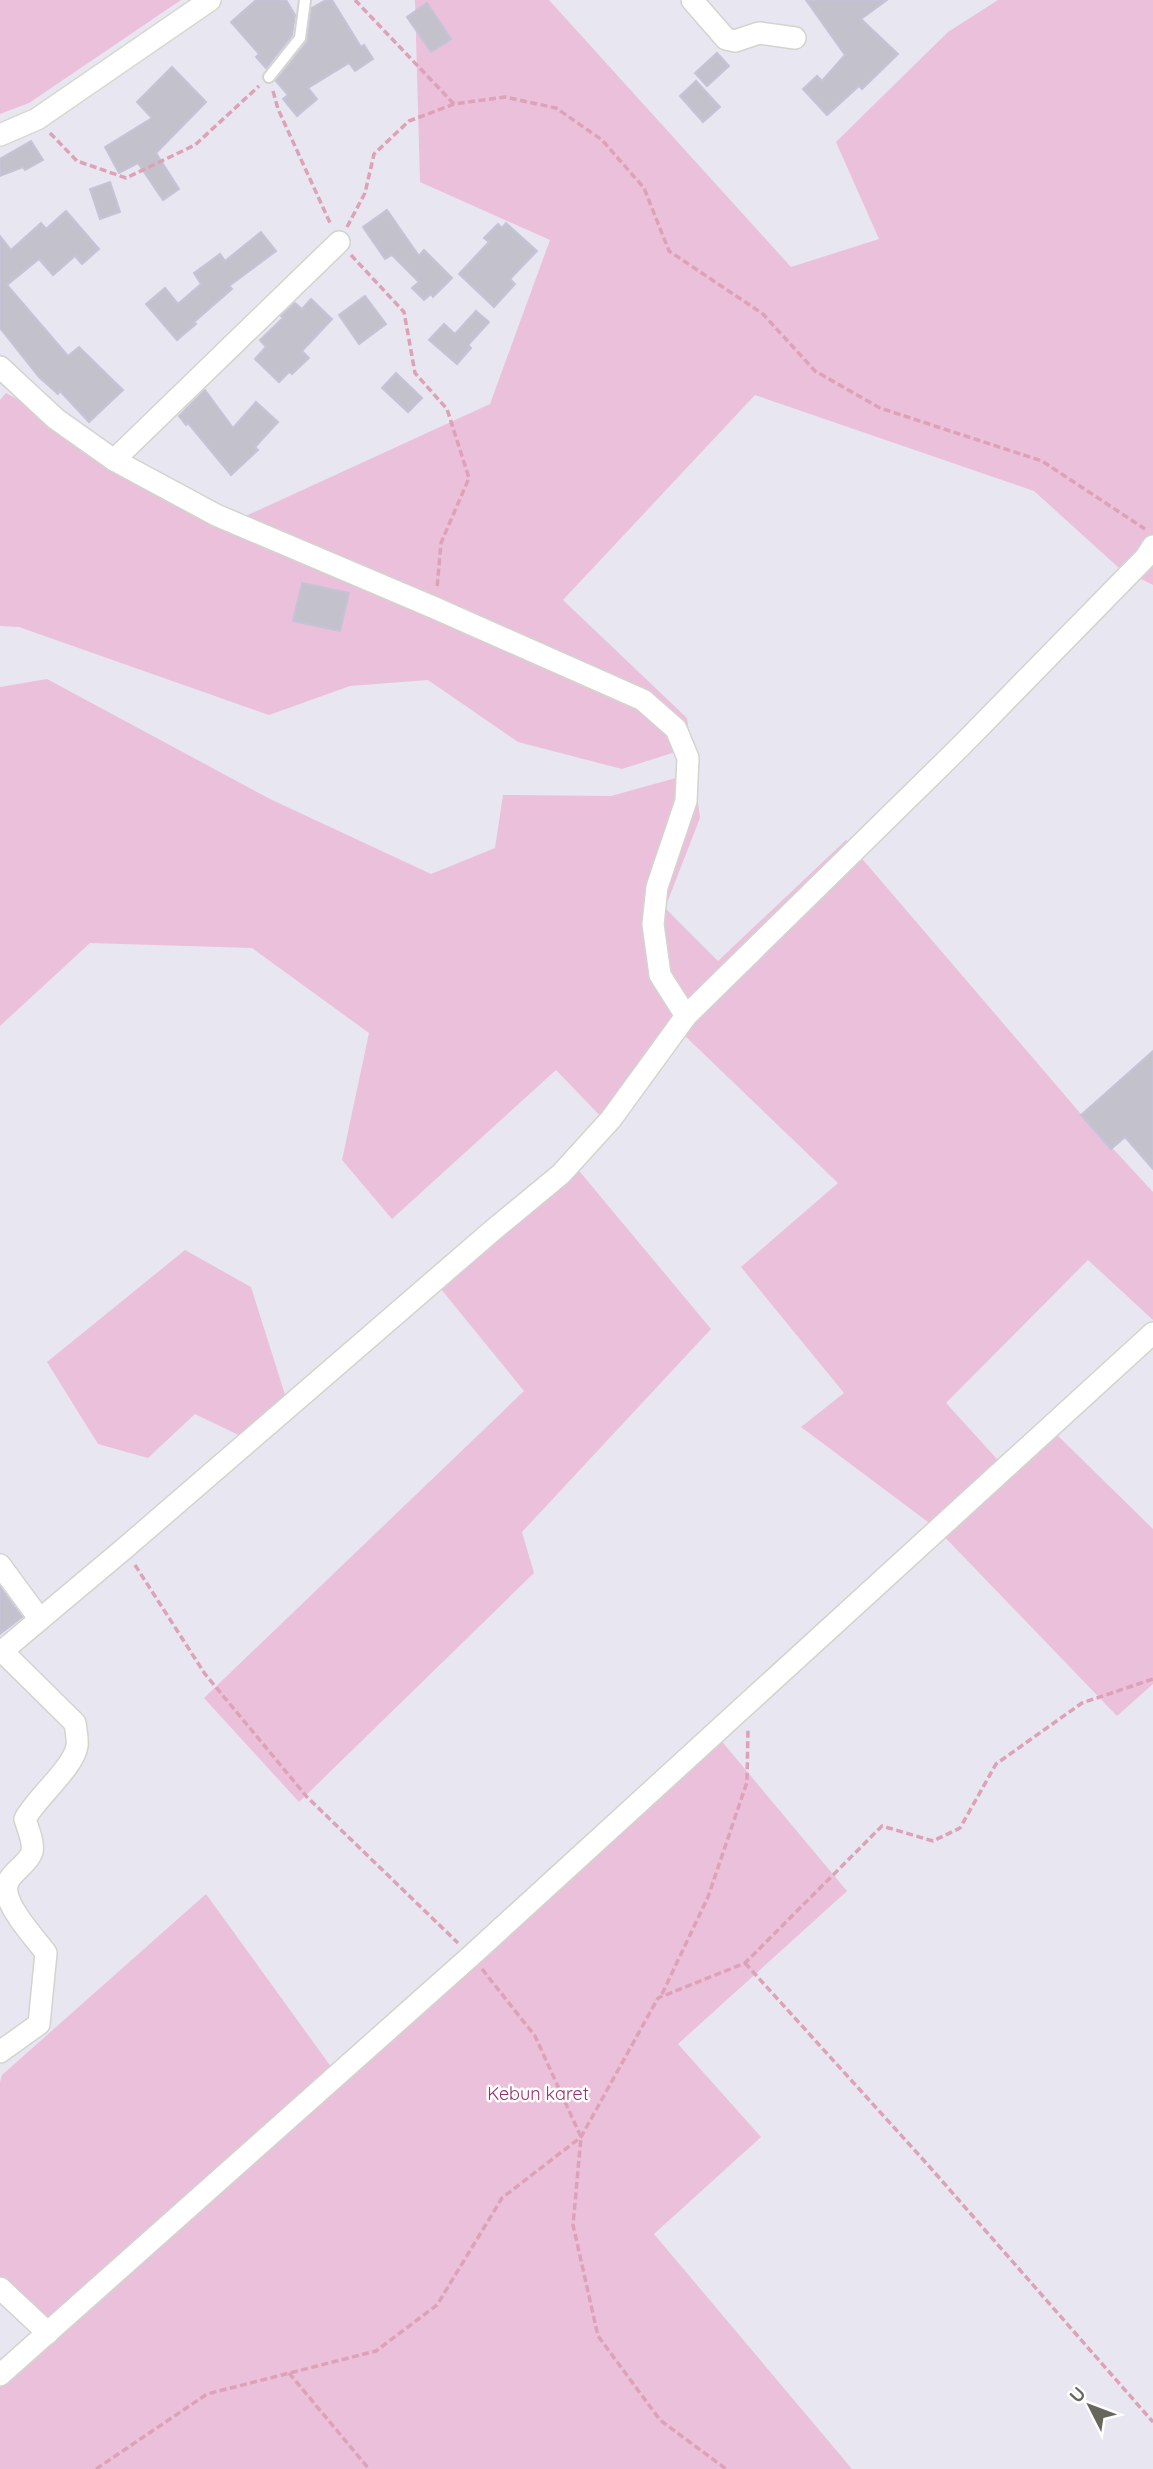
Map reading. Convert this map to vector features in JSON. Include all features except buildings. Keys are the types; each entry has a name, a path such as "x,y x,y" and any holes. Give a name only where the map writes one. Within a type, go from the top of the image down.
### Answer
{"street":[{"path":"0,135 37,119 210,0"},
{"path":"692,0 726,39 735,41 759,33 795,38"},
{"path":"114,460 339,242"},
{"path":"0,367 56,419 114,460 216,515 643,700 676,729 688,758 686,801 657,887 653,924 660,975 685,1016"},
{"path":"0,2052 39,2024 46,1952 10,1903 6,1889 9,1880 31,1854 32,1846 25,1819 71,1761 77,1747 75,1724 1,1652 561,1174 611,1119 685,1016 961,746 1151,555"},
{"path":"0,2375 472,1955 1153,1333"},
{"path":"0,1565 39,1618"},
{"path":"0,2288 48,2333"}],"lane":[{"path":"270,77 300,38 305,0"}],"path":[{"path":"355,0 454,104"},
{"path":"37,119 77,161 127,178 195,145 270,77 278,109 339,242 404,312 415,373 447,409 469,478 441,543 435,608"},
{"path":"339,242 365,193 374,154 409,121 454,104 505,97 556,108 603,140 644,188 669,250 763,314 815,371 880,408 1042,461 1153,534"},
{"path":"125,1548 205,1674 307,1797 472,1955 535,2036 581,2137 573,2225 598,2336 660,2420 726,2469"},
{"path":"99,2468 207,2394 376,2351 437,2305 502,2198 581,2137 658,1998 744,1963 883,1826 933,1841 960,1828 996,1764 1082,1703 1153,1679"},
{"path":"662,1996 708,1896 747,1782 749,1703"},
{"path":"744,1963 928,2165 1153,2422"},
{"path":"289,2373 369,2469"}],"green space":[{"path":"0,0 181,0 29,103 0,114"},
{"path":"415,0 549,0 791,267 879,239 836,142 948,32 998,0 1153,0 1153,585 1119,568 1034,491 755,395 563,600 687,718 691,747 622,769 518,742 428,680 350,686 269,715 19,627 0,626 0,400 6,393 235,521 490,404 550,240 420,182"},
{"path":"47,679 270,799 431,874 495,848 503,795 611,796 694,773 700,818 665,908 718,961 846,840 1080,1113 1153,1192 1153,1320 1088,1260 946,1403 1006,1469 1052,1430 1153,1529 1153,1684 1117,1716 936,1528 801,1427 844,1393 741,1267 838,1183 683,1034 609,1125 556,1070 392,1219 342,1160 369,1033 252,948 90,943 0,1026 0,687"},
{"path":"575,1166 711,1329 522,1532 534,1573 299,1802 204,1698 524,1391 436,1283"},
{"path":"185,1250 251,1287 286,1398 245,1438 195,1414 148,1458 98,1444 47,1362"},
{"name":"Kebun karet","path":"714,1732 847,1891 678,2044 761,2137 654,2234 852,2469 0,2469 0,2381 41,2343 0,2293 2,2075 206,1894 337,2075"}]}
